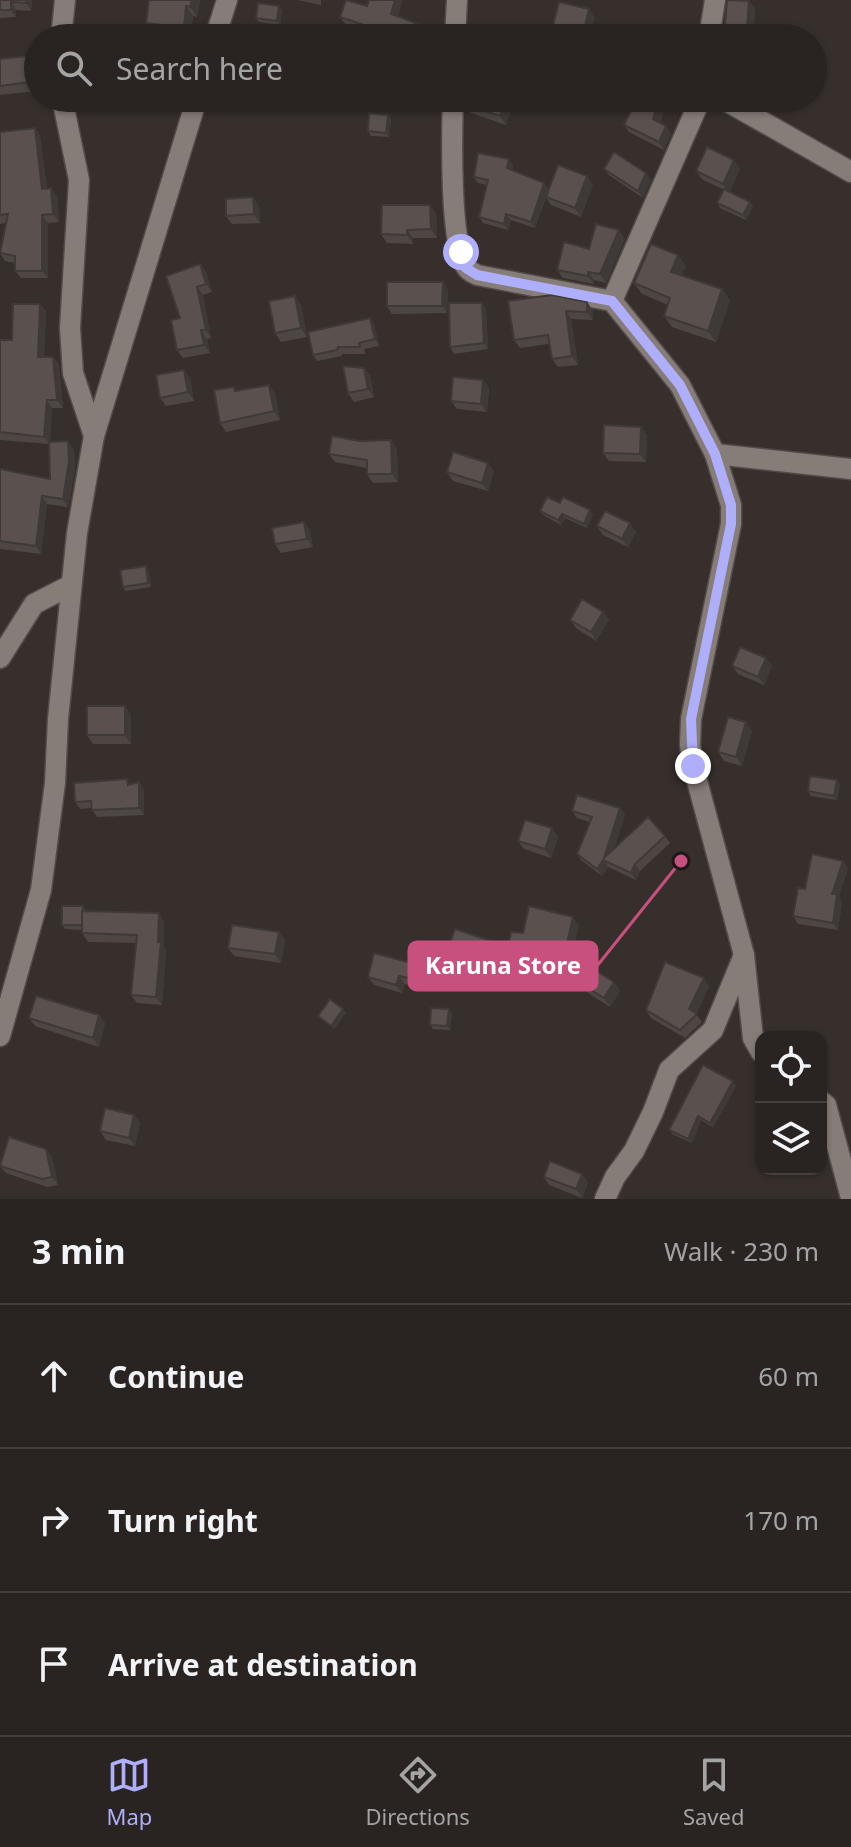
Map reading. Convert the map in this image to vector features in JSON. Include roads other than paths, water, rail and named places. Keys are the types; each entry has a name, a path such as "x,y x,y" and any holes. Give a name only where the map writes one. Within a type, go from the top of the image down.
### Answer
{"street":[{"path":"62,24 65,0"},
{"path":"219,24 227,0"},
{"path":"456,24 457,0"},
{"path":"711,24 715,0"},
{"path":"65,112 79,180 70,328 73,373 94,436"},
{"path":"0,1036 41,890 55,783 71,585 79,517 94,436 193,112"},
{"path":"453,112 451,175 466,268 477,275 612,301 680,385 715,454 727,486 731,524 691,719 690,745 744,955 755,1042"},
{"path":"612,301 695,112"},
{"path":"746,112 851,172"},
{"path":"715,454 851,469"},
{"path":"0,658 34,604 71,585"},
{"path":"605,1199 615,1177 634,1151 669,1070 713,1030 744,955"},
{"path":"824,1103 851,1198"}],"place":[{"name":"Karuna Store","path":"681,861"}]}
